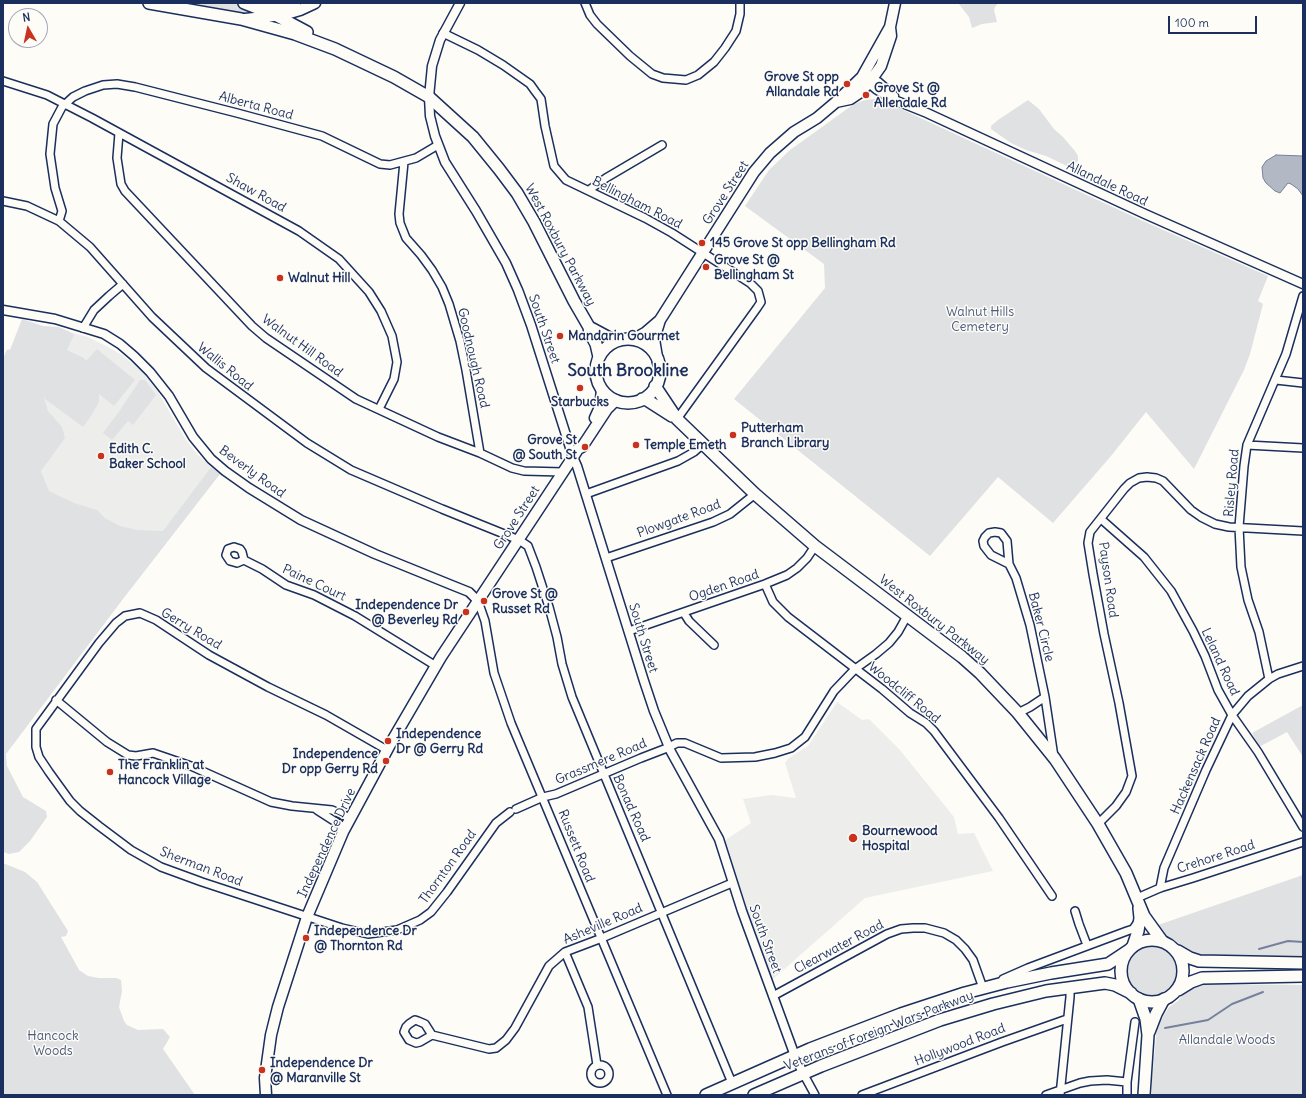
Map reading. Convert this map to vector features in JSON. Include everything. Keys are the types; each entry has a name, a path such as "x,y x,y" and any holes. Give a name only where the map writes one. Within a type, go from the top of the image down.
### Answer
{"main road":[{"name":"West Roxbury Parkway","path":"149,3 241,20 295,34 335,49 389,74 429,97 473,137 514,189 538,229 574,301 589,327 590,333 596,344 599,357"},
{"name":"West Roxbury Parkway","path":"244,3 277,16 335,49"},
{"path":"254,3 286,8 314,3"},
{"path":"241,20 277,16 293,12 314,3"},
{"name":"Grove Street","path":"658,363 654,339 660,320 754,172 770,153 794,132 817,118 836,102 850,100 868,80 890,27 895,3"},
{"name":"Grove Street","path":"634,340 646,333 660,320"},
{"name":"West Roxbury Parkway","path":"589,327 615,341"},
{"path":"622,339 634,340 650,348 655,355 658,363 659,375 652,391 642,399 634,402 625,402 616,400 602,390 596,374 596,366 599,357 606,348 615,341 622,339"},
{"name":"West Roxbury Parkway","path":"655,386 677,419 755,494 815,546 962,657 980,673 1018,713 1055,759 1098,824 1123,868 1147,921 1162,941"},
{"name":"Grove Street","path":"576,453 578,444 599,410 602,390"},
{"name":"West Roxbury Parkway","path":"642,399 647,400 677,419"},
{"name":"Grove Street","path":"478,601 576,453 582,447 607,409 616,400"},
{"name":"Independence Drive","path":"266,1095 265,1078 271,1035 278,1007 307,917 345,828 387,750 436,666 478,601"},
{"name":"West Roxbury Parkway","path":"1131,948 1138,931 1140,918 1138,901"},
{"path":"1144,1095 1148,1035 1146,1019 1135,996 1123,982 1121,972 1122,962 1131,948 1142,941 1162,941 1188,957 1199,961 1303,963"},
{"path":"1172,947 1179,955 1184,968 1182,979 1176,991"},
{"name":"Veterans of Foreign Wars Parkway","path":"706,1095 810,1049 878,1022 983,988 1039,975 1108,964 1131,948"},
{"path":"1135,996 1152,1002 1164,999 1191,982 1202,978 1303,976"},
{"name":"Veterans of Foreign Wars Parkway","path":"754,1095 858,1051 966,1012 1025,996 1109,983 1135,996"},
{"path":"1148,1035 1156,1014 1164,999"}],"street":[{"name":"South Street","path":"460,3 443,33 434,59 429,97 431,120 438,145 445,162 476,211 509,269 531,325 576,453 586,494 654,711 669,747 719,839 732,883 795,1056 815,1095"},
{"path":"585,3 590,15 597,24 630,56 652,74 674,80 686,80 698,75 714,62 736,31 740,14 740,3"},
{"name":"Bellingham Road","path":"443,33 497,61 530,84 541,99 545,126 554,166 566,180 589,190 659,226 750,283 758,291 761,302 677,419"},
{"name":"Allandale Road","path":"868,80 882,93 1145,214 1303,284"},
{"name":"Shaw Road","path":"3,81 47,95 92,118 299,231 339,259 369,292 381,312 392,336 397,362 394,379 379,409"},
{"name":"Alberta Road","path":"65,104 73,97 85,91 103,85 117,84 237,113 322,136 380,164 390,165 404,162 416,158 438,145"},
{"path":"59,220 62,211 54,180 50,154 53,124 60,109 65,104"},
{"name":"Walnut Hill Road","path":"119,133 117,158 119,172 121,184 129,197 252,326 266,338 356,399 438,437 480,453 512,468 524,471 563,472"},
{"path":"589,190 606,178 662,145"},
{"name":"Goodnough Road","path":"404,162 399,214 400,223 406,238 432,270 442,287 449,304 460,341 480,453"},
{"name":"Wallis Road","path":"3,201 27,206 59,220 90,247 152,317 206,368 257,407 330,458 364,475 449,512 519,540"},
{"path":"83,328 94,310 123,284"},
{"name":"Risley Road","path":"1269,679 1259,632 1243,581 1239,555 1247,445 1286,354 1303,296"},
{"name":"Beverly Road","path":"3,310 55,319 104,334 120,344 150,372 169,396 193,437 203,450 225,471 249,488 313,526 375,554 469,592 478,601"},
{"path":"1276,380 1303,383"},
{"path":"586,494 676,462 692,453 702,444"},
{"path":"1247,445 1303,448"},
{"name":"Payson Road","path":"1098,824 1116,806 1126,792 1132,776 1088,543 1090,532 1130,483 1139,478 1147,477 1156,478 1163,482 1191,510 1201,518 1215,524 1240,528 1303,531"},
{"name":"Plowgate Road","path":"606,558 713,522 730,514 755,494"},
{"name":"Leland Road","path":"1100,519 1144,557 1171,591 1205,656 1218,690 1232,714 1258,752 1303,827"},
{"name":"Baker Circle","path":"1009,564 1001,561 991,554 984,546 983,541 990,533 1001,533 1007,541 1009,564 1016,578 1030,625 1045,697 1055,759"},
{"name":"Bonad Road","path":"519,540 528,546 532,553 557,637 562,664 572,697 732,1083"},
{"name":"Ogden Road","path":"629,631 684,613 787,575 807,558 815,546"},
{"name":"Paine Court","path":"244,560 262,569 286,586 314,595 355,616 436,666"},
{"name":"Woodcliff Road","path":"765,584 773,602 788,617 910,713 926,723 934,731 999,818 1052,896"},
{"name":"Russett Road","path":"478,601 485,621 494,673 511,723 667,1095"},
{"name":"Gerry Road","path":"36,749 36,729 99,643 116,623 125,616 140,613 156,620 209,654 268,687 326,716 387,750"},
{"path":"684,613 689,620 714,644"},
{"name":"Grassmere Road","path":"543,797 556,794 677,743 685,743 721,758 755,757 775,754 791,748 805,737 834,691 855,669 889,643 898,632 907,616"},
{"name":"Hackensack Road","path":"1160,888 1164,868 1232,714 1248,696 1269,679 1278,674 1303,666"},
{"path":"1018,713 1045,697"},
{"path":"56,700 107,742 128,755 136,756 153,753 191,766 271,802 292,806 332,810 350,818"},
{"name":"Sherman Road","path":"36,749 39,757 70,801 98,826 131,850 180,874 307,917"},
{"name":"Thornton Road","path":"307,917 342,928 368,934 397,930 420,920 431,912 447,892 496,823 513,811 543,797"},
{"path":"315,809 345,828"},
{"name":"Crehore Road","path":"1138,901 1160,888 1303,842"},
{"name":"Asheville Road","path":"432,1035 489,1049 496,1048 506,1040 515,1028 549,966 565,952 732,883"},
{"path":"1075,911 1078,924 1087,945"},
{"name":"Veterans of Foreign Wars Parkway","path":"983,988 1028,968 1132,929 1140,918"},
{"name":"Clearwater Road","path":"773,996 887,934 901,929 913,928 925,928 944,933 956,940 973,960 983,988"},
{"path":"565,952 588,1007 597,1065"},
{"path":"1060,1092 1070,988"},
{"name":"Hollywood Road","path":"862,1095 995,1044 1067,1019"},
{"path":"1127,1095 1127,1082 1135,1022"},
{"path":"1046,1095 1060,1092 1090,1081 1106,1080 1127,1082"}],"shaded area":[{"path":"1276,155 1303,156 1303,196 1298,189 1291,184 1288,183 1280,193 1275,191 1266,183 1263,178 1262,167 1266,161"},
{"name":"Edith C. Baker School","path":"63,330 88,337 110,348 122,355 141,371 158,392 186,440 197,454 211,467 121,589 69,555 3,359 7,350"},
{"name":"Bournewood Hospital","path":"837,702 862,720 869,719 900,750 954,817 958,834 974,833 993,871 865,898 772,980 724,841 751,823 743,799 771,795 796,798 785,763 789,758 808,746"}],"green space":[{"path":"166,3 235,3 243,5 252,11 249,14 237,14"},
{"path":"958,3 998,3 994,10 997,22 982,24 972,28 969,17"},
{"name":"Walnut Hills Cemetery","path":"874,99 888,103 1143,221 1268,276 1258,301 1263,304 1250,354 1244,370 1194,469 1146,412 1111,456 1053,523 998,477 930,556 734,399 825,288 824,264 745,206 769,170 790,150 854,104 865,100"},
{"path":"1028,100 1039,109 1054,129 1075,151 1078,156 1078,161 1071,168 1046,156 1026,150 1011,143 991,129 991,126 998,120"},
{"path":"22,319 43,326 59,327 70,332 74,335 67,350 84,358 86,361 97,349 135,380 114,406 99,394 99,402 83,427 45,399 43,395 48,411 62,427 65,438 41,471 49,491 74,503 97,510 105,518 120,526 137,530 163,531 211,467 220,474 6,754 7,766 23,797 46,811 47,817 30,841 19,852 9,854 3,852 3,358 7,350 10,350"},
{"path":"140,380 145,380 156,395 133,425 128,421 112,440 103,433"},
{"path":"1303,705 1303,757 1287,732 1259,747 1252,733"},
{"name":"Hancock Woods","path":"3,863 25,872 37,882 68,931 66,936 61,937 79,970 88,976 99,978 116,978 121,980 122,991 119,1007 127,1025 138,1030 163,1029 170,1037 163,1049 195,1095 3,1095"},
{"path":"1303,875 1303,957 1203,958 1186,952 1174,941 1159,933 1158,925"},
{"path":"1147,947 1157,947 1166,951 1172,957 1176,966 1176,976 1172,985 1166,991 1157,995 1147,995 1138,991 1132,985 1128,976 1128,966 1132,957 1138,951"},
{"name":"Allandale Woods","path":"1203,984 1303,985 1303,1095 1152,1095 1157,1027 1169,1007 1178,1001 1186,991 1194,986"}],"waterway":[{"path":"1259,949 1288,941 1303,942"},
{"path":"1165,1028 1208,1020 1232,1004 1263,992"}],"place":[{"name":"Grove St opp Allandale Rd","path":"847,84"},
{"name":"Grove St @ Allendale Rd","path":"866,95"},
{"name":"145 Grove St opp Bellingham Rd","path":"702,243"},
{"name":"Grove St @ Bellingham St","path":"706,267"},
{"name":"Walnut Hill","path":"280,278"},
{"name":"Mandarin Gourmet","path":"560,336"},
{"name":"Starbucks","path":"580,388"},
{"name":"Putterham Branch Library","path":"733,435"},
{"name":"Temple Emeth","path":"636,445"},
{"name":"Grove St @ South St","path":"585,447"},
{"name":"Edith C. Baker School","path":"101,456"},
{"name":"Grove St @ Russet Rd","path":"484,601"},
{"name":"Independence Dr @ Beverley Rd","path":"466,612"},
{"name":"Independence Dr @ Gerry Rd","path":"388,741"},
{"name":"Independence Dr opp Gerry Rd","path":"386,761"},
{"name":"The Franklin at Hancock Village","path":"110,772"},
{"name":"Bournewood Hospital","path":"853,838"},
{"name":"Independence Dr @ Thornton Rd","path":"306,938"},
{"name":"Independence Dr @ Maranville St","path":"262,1070"}],"district":[{"name":"South Brookline","path":"628,371"}]}
